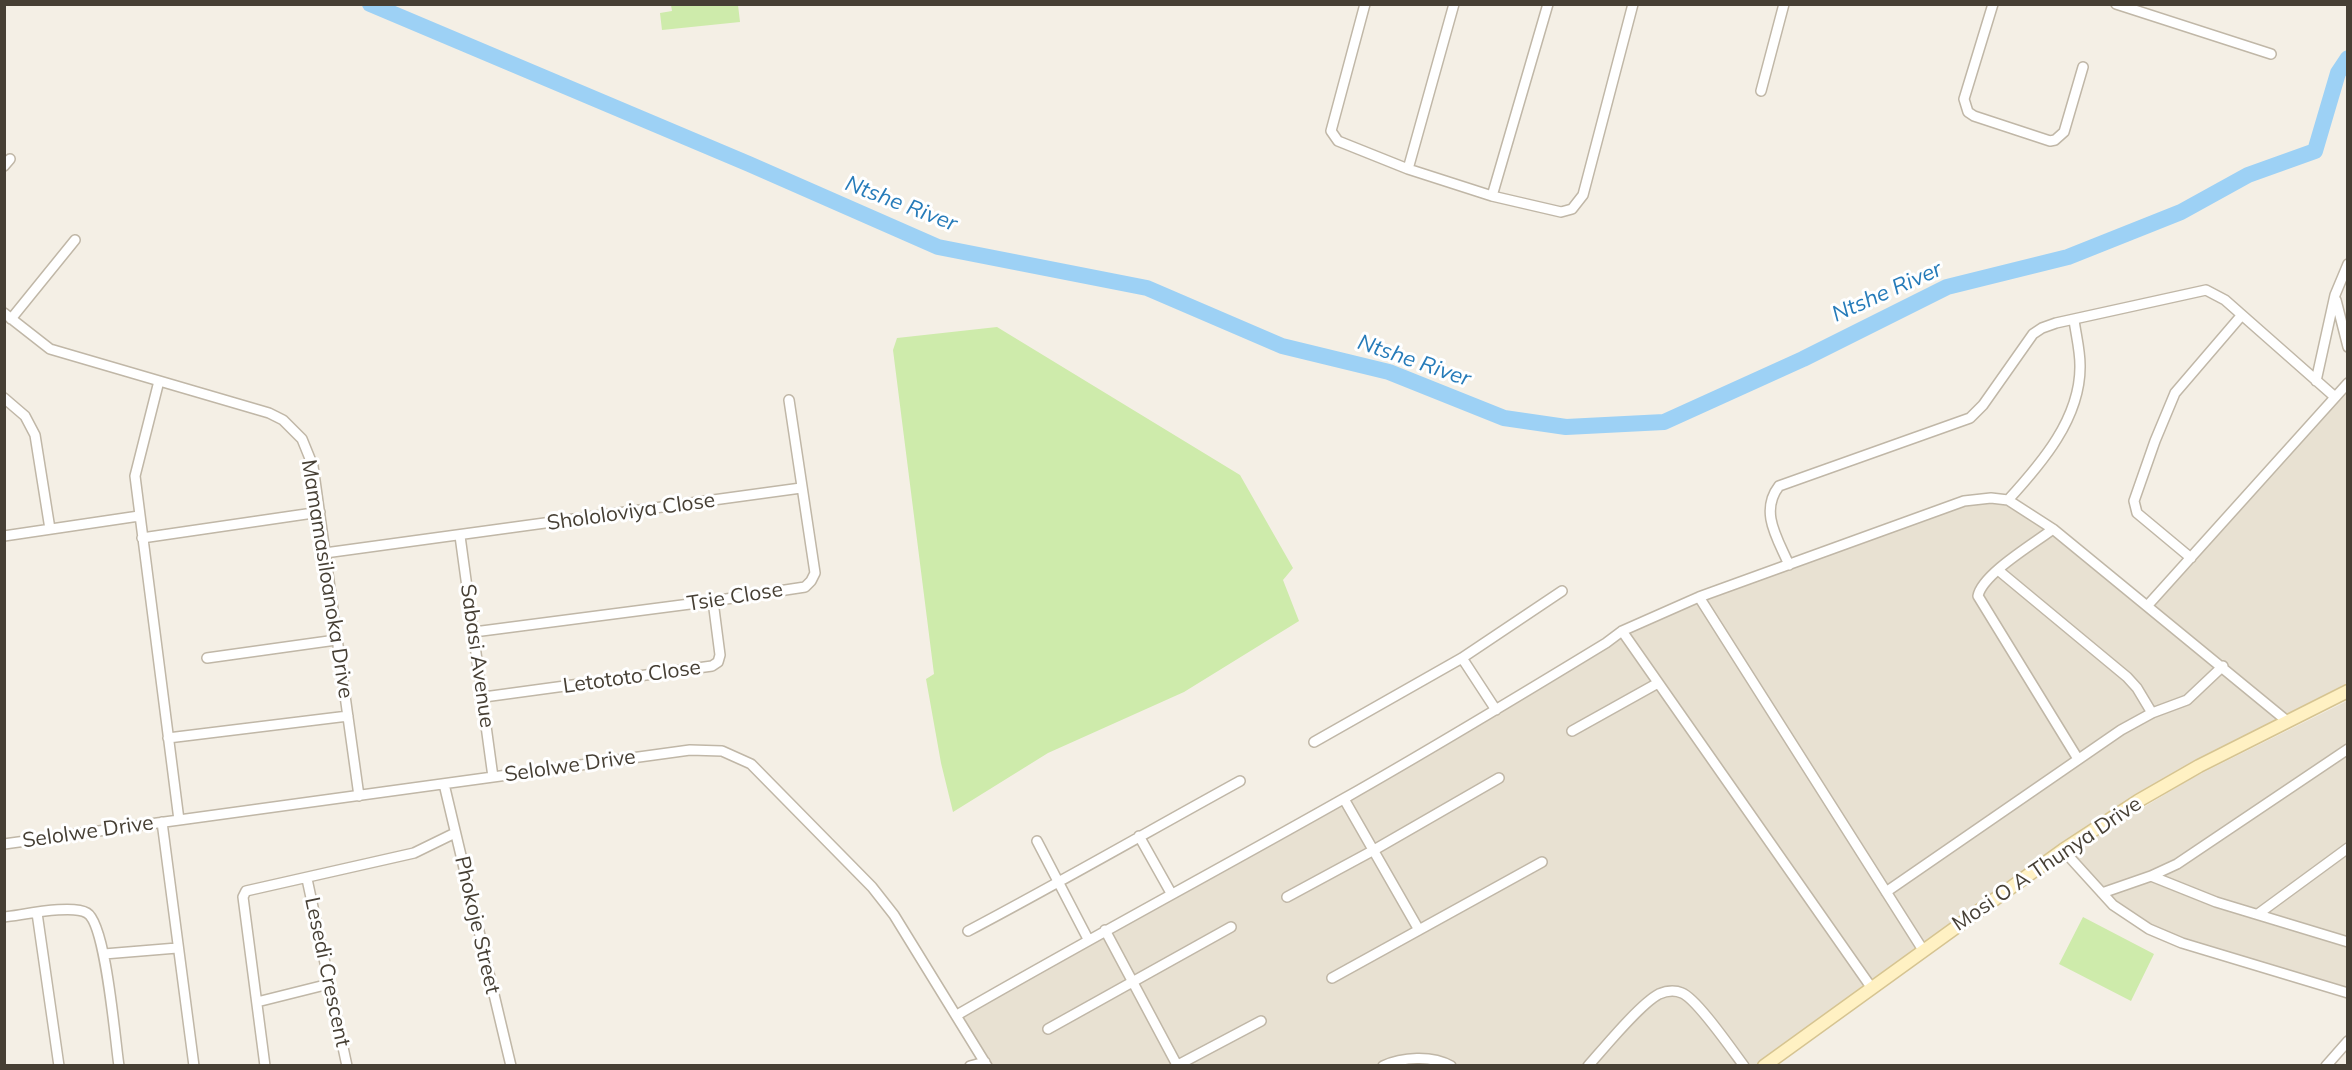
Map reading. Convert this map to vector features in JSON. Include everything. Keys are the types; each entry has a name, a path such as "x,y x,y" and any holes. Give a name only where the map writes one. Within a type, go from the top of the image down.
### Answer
{"street":[{"path":"1365,4 1331,131 1338,141 1408,169 1492,196 1561,212 1572,209 1583,195 1633,4"},
{"path":"1408,169 1454,4"},
{"path":"1492,196 1548,4"},
{"path":"1761,91 1784,4"},
{"path":"1993,4 1964,99 1968,112 2050,141 2055,140 2064,132 2083,67"},
{"path":"2116,4 2271,54"},
{"path":"8,316 75,240"},
{"path":"2316,381 2335,295 2348,264"},
{"path":"1789,565 1768,510 1771,498 1779,486 1970,418 1983,405 2033,334 2042,328 2206,290 2220,296 2335,397"},
{"path":"2335,295 2348,347"},
{"name":"Mamamasiloanoka Drive","path":"8,316 50,349 269,412 288,424 302,439 309,453 320,512 359,796"},
{"path":"2191,558 2138,513 2134,501 2175,393 2241,316"},
{"path":"2008,500 2044,461 2074,401 2080,366 2074,320"},
{"path":"159,381 135,471 179,820"},
{"path":"2148,604 2348,383"},
{"path":"4,398 26,416 32,425 50,529"},
{"name":"Tsie Close","path":"474,632 805,587 811,581 814,573 789,400"},
{"name":"Shololoviya Close","path":"325,553 801,488"},
{"path":"957,1015 1088,939 1344,799 1497,710 1622,631 1699,597 1952,504 1978,499 2008,500 2053,529 2148,604 2288,721"},
{"path":"142,538 320,512"},
{"path":"4,536 139,516"},
{"path":"2053,529 1998,570 1980,589 1979,599 2078,759"},
{"name":"Sabasi Avenue","path":"460,536 494,777"},
{"path":"1998,570 2127,677 2137,688 2152,713"},
{"path":"1314,742 1462,658 1562,591"},
{"path":"1699,597 1923,950"},
{"name":"Letototo Close","path":"484,697 712,666 718,662 720,655 712,601"},
{"path":"1622,631 1871,987"},
{"path":"207,658 336,640"},
{"path":"1462,658 1497,710"},
{"path":"1886,892 2121,730 2152,713 2187,700 2223,666"},
{"path":"1572,730 1658,683"},
{"name":"Mosi O A Thunya Drive","path":"1764,1065 2063,850 2168,784 2348,691"},
{"path":"168,738 348,716"},
{"path":"2102,894 2177,864 2348,749"},
{"name":"Selolwe Drive","path":"4,844 690,750 723,751 751,764 872,887 894,915 986,1064"},
{"path":"1287,897 1499,778"},
{"path":"968,931 1059,883 1240,781"},
{"name":"Phokoje Street","path":"444,784 511,1065"},
{"path":"1344,799 1419,930"},
{"path":"162,822 194,1065"},
{"path":"266,1065 243,897 246,891 414,853 455,833"},
{"path":"1139,836 1171,893"},
{"path":"1037,841 1088,939"},
{"path":"2258,914 2348,848"},
{"path":"2063,850 2102,894 2136,922 2165,937 2348,993"},
{"path":"1332,978 1542,862"},
{"path":"2151,876 2216,902 2348,942"},
{"name":"Lesedi Crescent","path":"307,879 347,1065"},
{"path":"4,917 75,909 88,914 96,924 104,954 119,1065"},
{"path":"38,913 59,1065"},
{"path":"1048,1029 1231,927"},
{"path":"1105,930 1134,981 1176,1065 1261,1021"},
{"path":"104,954 177,948"},
{"path":"257,1002 329,984"},
{"path":"1588,1065 1647,1003 1660,994 1671,991 1683,993 1694,1003 1744,1065"},
{"path":"2326,1065 2348,1041"},
{"path":"1383,1065 1394,1061 1429,1058 1451,1065"},
{"path":"970,1065 986,1064"}],"shaded area":[{"path":"2347,383 2347,691 2138,801 1764,1065 987,1065 957,1015 1344,799 1622,631 1952,504 2008,500 2148,604"},
{"path":"2347,701 2347,991 2153,929 2111,900 2069,853 2190,779"}],"green space":[{"path":"671,5 738,5 740,22 662,30 660,13 672,11"},
{"path":"997,327 1240,475 1293,568 1283,580 1299,621 1184,692 1048,753 953,812 941,763 926,679 934,674 893,350 897,338"},
{"path":"2083,917 2154,954 2131,1001 2059,964"}],"waterway":[{"name":"Ntshe River","path":"370,4 749,164 938,247 1147,288 1282,346 1389,372 1504,418 1566,427 1664,422 1803,359 1947,287 2068,257 2181,212 2248,175 2315,151 2338,73 2348,58"}]}
